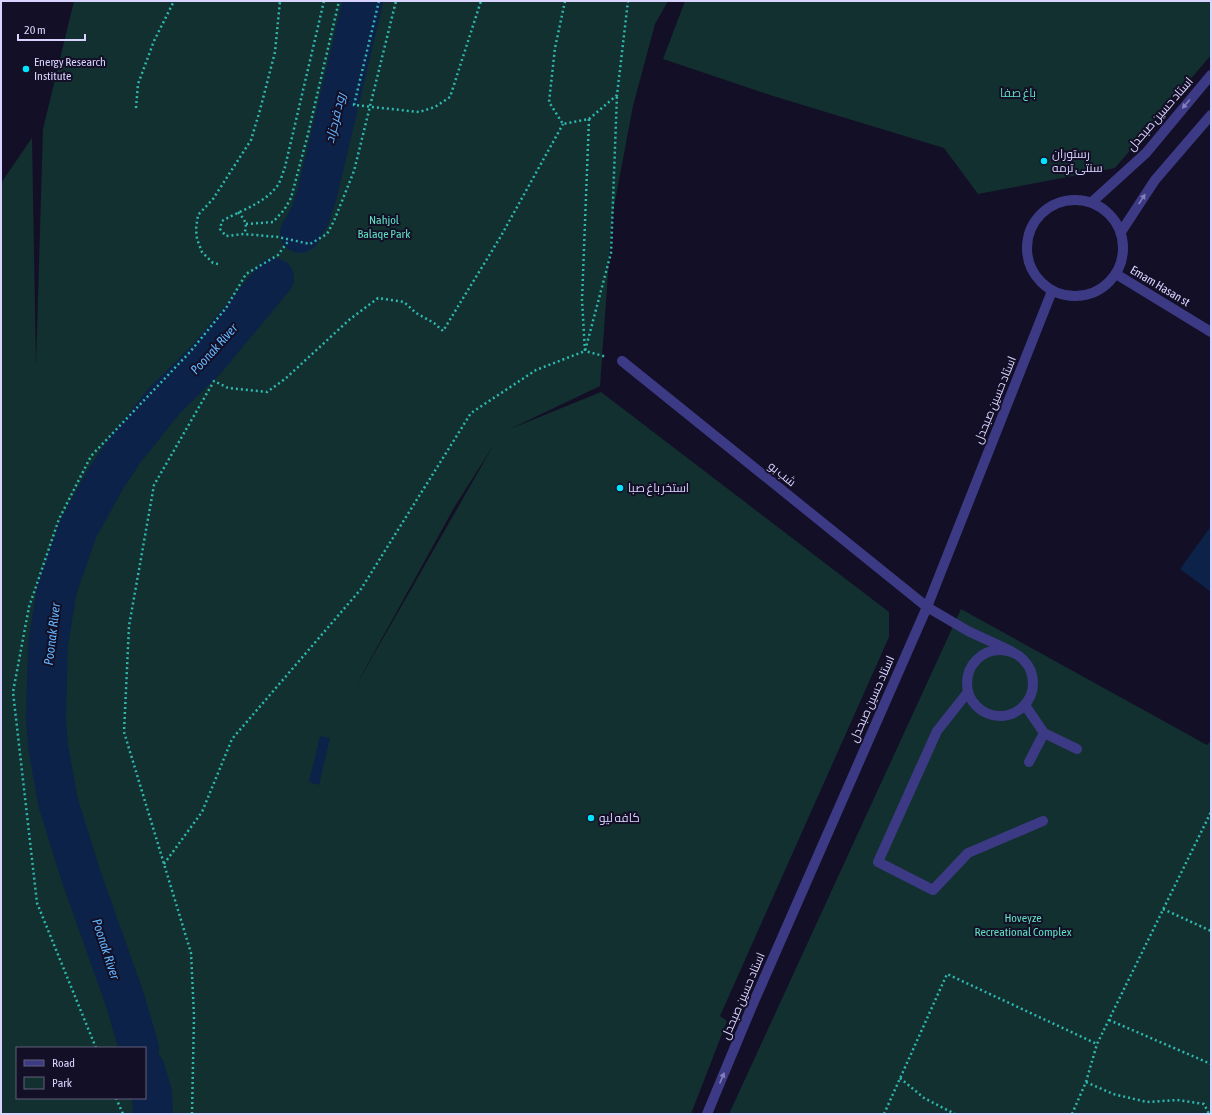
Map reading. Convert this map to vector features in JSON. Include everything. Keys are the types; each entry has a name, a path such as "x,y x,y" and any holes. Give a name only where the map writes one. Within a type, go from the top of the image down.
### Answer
{"street":[{"name":"استاد حسین صبحدل","path":"1092,202 1146,153 1211,74"},
{"path":"1121,232 1155,180 1211,115"},
{"path":"1065,200 1092,202 1103,208 1114,219 1121,232 1124,246 1122,261 1116,274 1107,285 1094,293 1080,296 1066,296 1052,291 1042,283 1034,273 1028,261 1027,247 1029,235 1034,223 1042,212 1065,200"},
{"name":"Emam Hasan st","path":"1116,274 1211,332"},
{"name":"استاد حسین صبحدل","path":"707,1114 927,607 1052,291"},
{"name":"شب بو","path":"622,361 927,607 968,631 1011,651"},
{"path":"1001,649 1011,651 1021,656 1029,664 1033,674 1034,686 1032,696 1025,706 1008,715 998,716 988,714 972,701 968,692 967,682 969,671 974,662 981,655 991,651 1001,649"},
{"path":"968,692 938,731 878,862 933,890 968,853 1043,821"},
{"path":"1025,706 1044,733 1077,749"},
{"path":"1029,762 1044,733"}],"path":[{"path":"136,108 138,84 154,41 174,1"},
{"path":"218,264 213,263 202,252 197,239 196,229 198,215 214,199 251,140 275,52 280,1"},
{"path":"324,1 285,167 278,184 267,196 250,208 238,212 222,221 220,229 226,236 244,234 310,244 327,234 334,221 354,171 396,1"},
{"path":"246,224 273,222 284,210 291,198 308,134 339,1"},
{"path":"379,1 354,105 419,112 435,107 450,97 481,1"},
{"path":"563,124 550,102 555,48 565,1"},
{"path":"585,351 611,253 617,95 628,1"},
{"path":"563,124 589,119 617,95"},
{"path":"585,351 582,300 589,119"},
{"path":"192,1114 194,1016 191,953 124,732 129,626 154,484 214,381 228,388 267,392 284,379 349,320 378,298 404,302 416,313 434,323 443,331 501,236 563,124"},
{"path":"238,212 246,224 244,234"},
{"path":"96,1047 37,903 13,692 29,607 59,519 91,456 190,352 226,308 246,274 278,255 289,240"},
{"path":"164,864 202,812 232,739 361,589 471,413 536,370 585,351 622,361"},
{"path":"1072,1114 1086,1082 1097,1044 1211,812"},
{"path":"1163,909 1211,931"},
{"path":"884,1114 947,974 1097,1044"},
{"path":"1109,1020 1211,1064"},
{"path":"900,1078 924,1098 955,1114"},
{"path":"1086,1082 1113,1094 1147,1102 1177,1100 1204,1104 1209,1114"},
{"path":"116,1099 123,1114"}],"green space":[{"name":"Nahjol Balaqe Park","path":"74,1 668,1 655,24 633,106 612,217 600,386 510,429 601,392 889,612 889,637 720,1016 727,1021 691,1114 1,1114 1,183 32,138 36,365 43,129","holes":["493,446 354,689 455,506"]},
{"name":"باغ صفا","path":"685,1 1211,1 1211,55 1115,168 978,194 944,148 770,95 663,59"},
{"name":"Hoveyze Recreational Complex","path":"961,609 1207,745 1211,741 1211,1114 729,1114"}],"water":[{"path":"1211,526 1211,592 1180,569"},
{"path":"320,736 330,738 319,785 309,782"}],"waterway":[{"name":"رود فرحزاد","path":"300,233 310,216 317,194 363,1"},
{"name":"Poonak River","path":"139,1047 125,1000 81,876 58,802 48,746 46,718 48,644 57,589 78,529 105,480 125,450 165,400 206,360 274,278"},
{"name":"Poonak River","path":"146,1072 152,1093 153,1114"}],"place":[{"name":"Energy Research Institute","path":"26,69"},
{"name":"رستوران سنتی ترمه","path":"1044,161"},
{"name":"استخر باغ صبا","path":"620,488"},
{"name":"کافه لیو","path":"591,818"}]}
